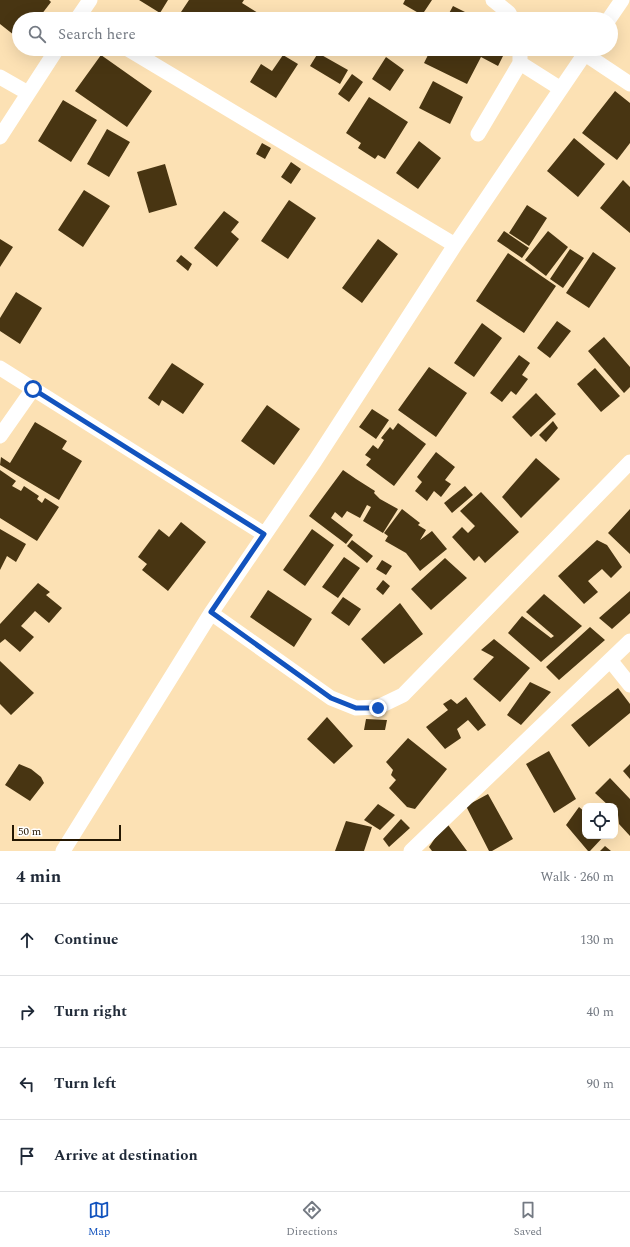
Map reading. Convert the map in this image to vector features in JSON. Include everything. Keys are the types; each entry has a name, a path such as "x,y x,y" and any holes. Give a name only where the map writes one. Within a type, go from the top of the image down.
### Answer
{"street":[{"path":"82,12 90,0"},
{"path":"493,0 508,12"},
{"path":"614,12 622,0"},
{"path":"0,137 52,56"},
{"path":"140,56 456,245"},
{"path":"478,134 520,56 561,89"},
{"path":"63,850 211,612 315,461 456,245 583,56"},
{"path":"593,56 630,84"},
{"path":"0,77 28,93"},
{"path":"0,368 264,534"},
{"path":"0,436 33,389"},
{"path":"211,612 331,698 356,708 378,708 403,695 630,462"},
{"path":"411,851 630,641"},
{"path":"610,660 630,685"}],"building":[{"path":"0,0 49,0 51,2 43,12 12,12 12,33 0,24"},
{"path":"139,0 168,0 161,12"},
{"path":"189,0 244,0 242,3 257,12 181,12"},
{"path":"405,0 432,0 424,12 417,12 403,4"},
{"path":"453,6 465,12 450,12"},
{"path":"100,56 102,56 152,91 127,127 75,91"},
{"path":"282,56 298,64 276,98 250,82 261,64 272,71"},
{"path":"316,56 323,56 348,70 340,84 310,66"},
{"path":"428,56 503,56 498,66 481,57 467,84 424,63"},
{"path":"386,57 404,70 390,91 372,79"},
{"path":"352,74 363,82 349,102 338,94"},
{"path":"433,81 463,97 450,124 419,108"},
{"path":"615,91 630,103 630,143 617,160 582,133"},
{"path":"369,97 408,122 385,159 378,155 375,159 358,148 361,143 346,133"},
{"path":"63,100 97,120 71,162 38,141"},
{"path":"107,129 130,142 109,177 87,164"},
{"path":"574,138 605,164 578,197 547,171"},
{"path":"419,141 441,158 418,189 396,173"},
{"path":"262,143 271,148 265,159 256,154"},
{"path":"291,162 301,169 291,184 281,177"},
{"path":"165,164 177,205 149,213 137,172"},
{"path":"623,180 630,187 630,233 600,208"},
{"path":"84,190 110,206 83,247 58,230"},
{"path":"289,200 316,218 288,259 261,241"},
{"path":"527,205 547,218 529,246 509,233"},
{"path":"224,211 239,222 231,232 239,239 217,267 194,248"},
{"path":"504,231 529,248 522,258 497,241"},
{"path":"548,231 568,247 546,276 525,260"},
{"path":"0,239 13,247 0,267"},
{"path":"378,239 398,254 362,303 342,288"},
{"path":"570,249 584,258 563,288 550,279"},
{"path":"593,252 616,268 589,308 566,293"},
{"path":"508,253 556,286 524,333 476,301"},
{"path":"181,255 192,264 188,271 176,261"},
{"path":"16,292 42,308 20,344 0,331 0,318"},
{"path":"557,321 571,331 550,358 537,348"},
{"path":"482,323 502,338 474,377 454,363"},
{"path":"604,337 630,367 630,387 624,393 588,351"},
{"path":"519,355 530,363 522,375 528,379 516,395 511,391 502,402 490,393"},
{"path":"172,363 204,384 183,414 162,400 159,406 148,398"},
{"path":"429,367 467,393 436,437 398,410"},
{"path":"595,368 620,396 601,412 577,384"},
{"path":"536,393 556,414 531,437 512,417"},
{"path":"267,405 300,429 274,465 241,441"},
{"path":"372,409 389,420 376,439 359,427"},
{"path":"553,421 558,428 546,442 539,435"},
{"path":"35,422 67,441 62,449 82,461 59,500 0,465 1,457 10,463"},
{"path":"398,423 426,444 394,486 366,465 371,459 365,455 373,445 378,449 384,440 381,438 390,427 393,430"},
{"path":"436,452 455,467 445,480 451,484 441,497 434,491 427,501 415,491 422,482 417,477"},
{"path":"536,458 560,479 521,518 502,497"},
{"path":"0,470 16,481 12,486 21,491 24,486 39,496 37,499 42,503 45,498 59,507 37,541 0,518"},
{"path":"343,470 375,491 374,493 380,499 398,509 383,533 363,521 371,507 367,505 360,518 347,511 342,518 335,512 331,518 353,535 346,544 309,516"},
{"path":"465,486 473,495 452,513 444,503"},
{"path":"481,492 519,532 485,563 479,556 474,561 452,537 462,527 468,533 475,526 460,511"},
{"path":"402,509 420,523 418,525 426,530 420,540 432,531 447,549 420,571 406,553 385,541 388,536 384,533"},
{"path":"630,509 630,554 608,533"},
{"path":"181,522 206,542 168,591 142,570 147,564 138,557 159,529 169,537"},
{"path":"0,529 26,544 16,562 7,556 0,570"},
{"path":"312,529 334,545 305,586 283,570"},
{"path":"352,540 373,556 367,563 347,546"},
{"path":"597,540 607,545 622,567 611,578 602,569 588,581 598,592 584,604 558,576"},
{"path":"344,557 360,568 338,598 322,587"},
{"path":"445,558 467,578 431,610 411,589"},
{"path":"382,560 392,566 386,575 376,569"},
{"path":"383,580 390,586 383,595 376,589"},
{"path":"38,583 50,592 46,595 62,608 49,623 35,611 21,626 34,637 20,652 5,639 0,643 0,624"},
{"path":"268,590 312,619 294,647 250,617"},
{"path":"630,591 630,613 612,629 599,618"},
{"path":"544,594 582,626 541,662 508,633 522,616 551,638 554,636 526,612"},
{"path":"343,597 361,609 349,626 331,613"},
{"path":"400,603 423,634 384,664 361,639"},
{"path":"590,627 605,640 559,680 546,667"},
{"path":"494,639 530,668 500,702 473,679 494,657 481,650"},
{"path":"0,661 34,693 11,715 0,704"},
{"path":"530,682 551,692 521,725 507,715"},
{"path":"618,688 630,704 630,713 589,747 571,725"},
{"path":"466,697 486,725 478,731 468,720 457,729 461,738 445,749 426,727 448,710 443,704 451,699 457,704"},
{"path":"327,717 353,746 334,764 307,739"},
{"path":"366,719 387,720 385,730 364,730"},
{"path":"408,738 447,769 415,809 407,807 389,788 396,780 391,775 393,770 386,762"},
{"path":"549,751 576,799 554,813 526,764"},
{"path":"19,764 31,769 41,777 44,783 30,801 5,785"},
{"path":"630,764 630,779 623,771"},
{"path":"610,778 630,799 630,836 619,824 618,803 606,803 595,793"},
{"path":"488,794 513,839 492,851 489,851 466,806"},
{"path":"378,804 395,815 380,830 364,820"},
{"path":"579,807 582,810 582,839 601,839 590,851 588,851 566,825"},
{"path":"401,819 410,828 389,847 383,839"},
{"path":"346,821 372,827 364,851 335,851"},
{"path":"446,822 467,851 432,851 429,847"},
{"path":"605,846 611,851 600,851"}],"route":[{"path":"33,389 264,534 211,612 331,698 356,708 378,708"}]}
